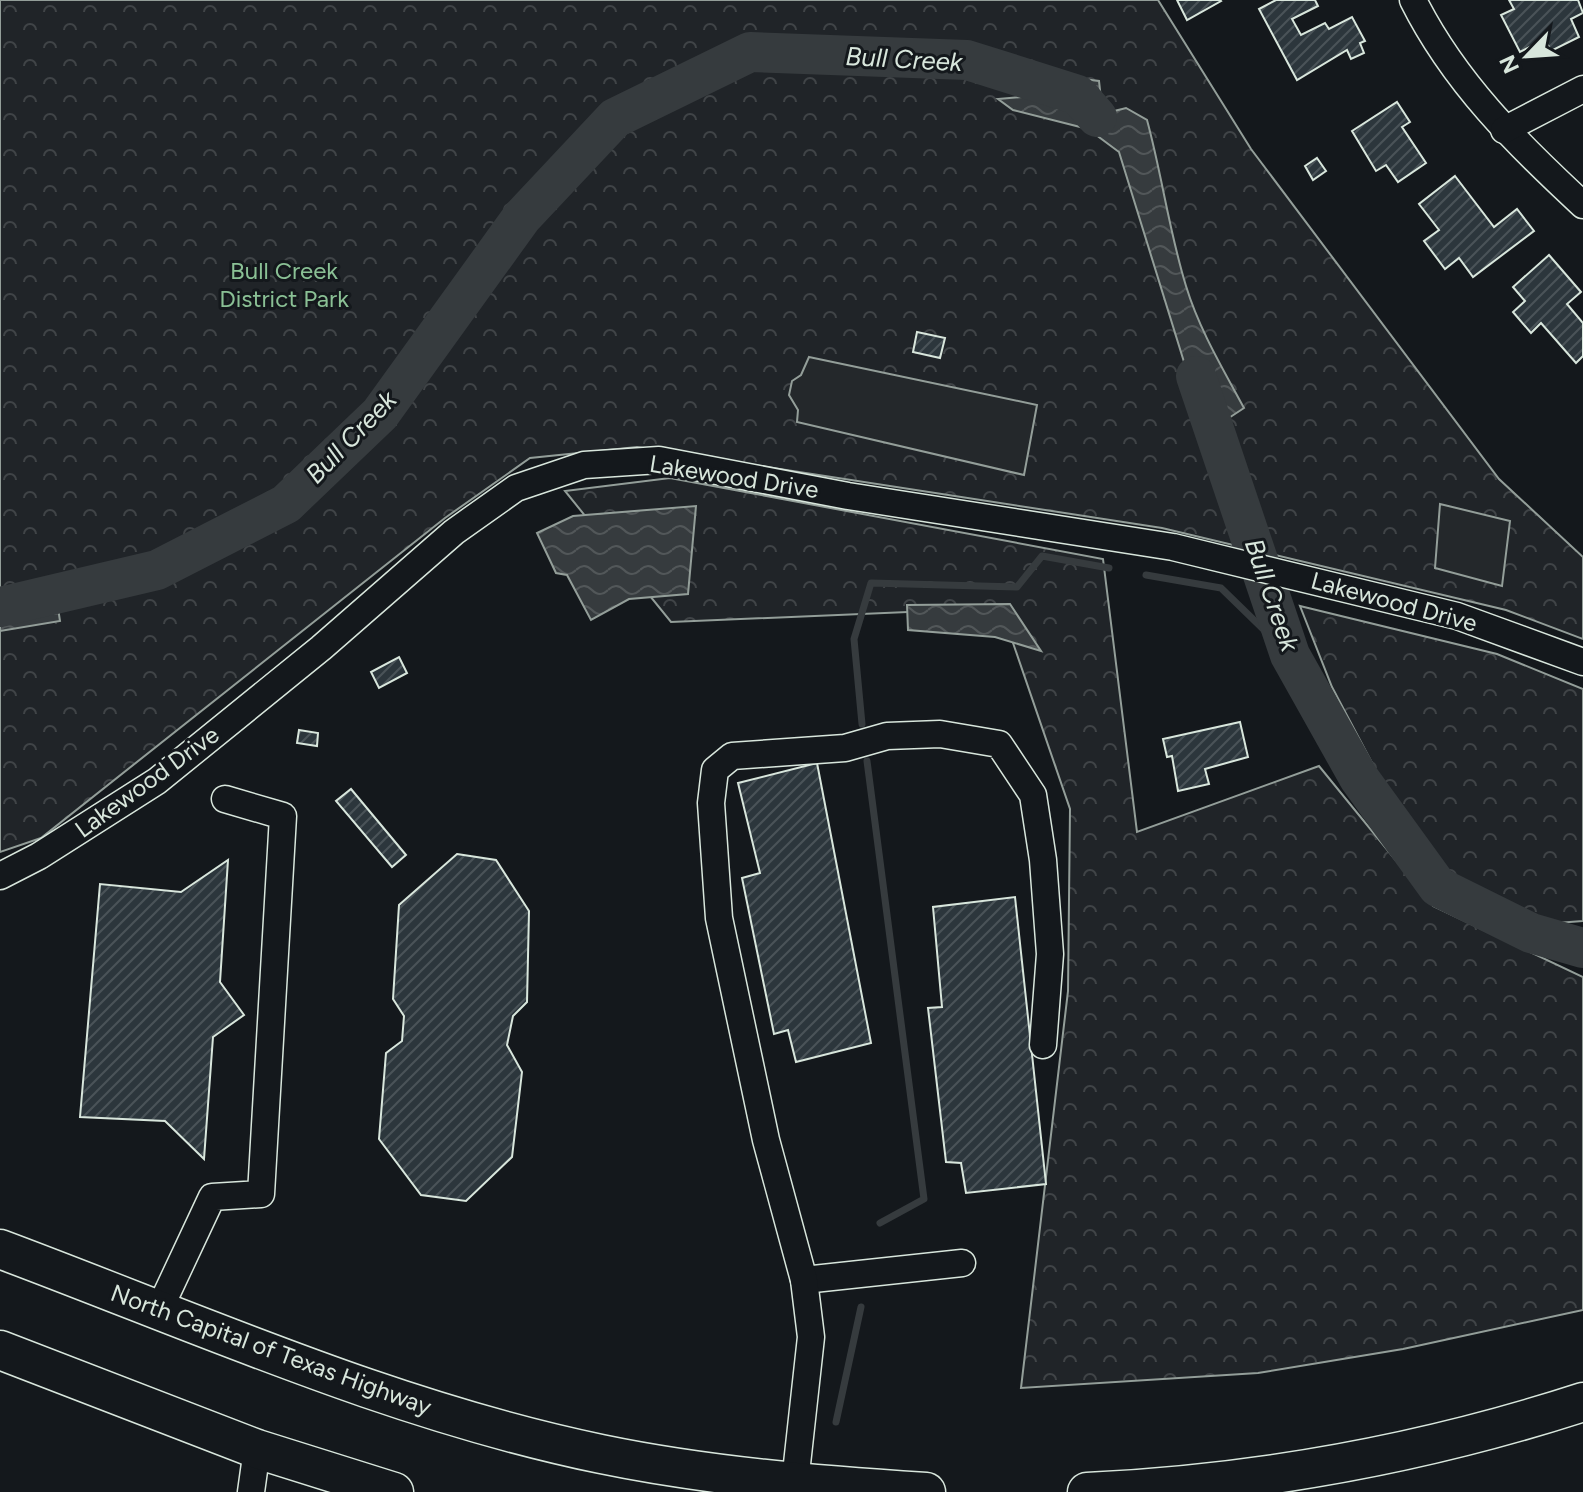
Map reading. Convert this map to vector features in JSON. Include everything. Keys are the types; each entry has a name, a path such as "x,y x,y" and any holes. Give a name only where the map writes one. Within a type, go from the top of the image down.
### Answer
{"highway":[{"name":"North Capital of Texas Highway","path":"0,1249 360,1387 601,1454 795,1482 926,1492"},
{"path":"0,1350 257,1449 394,1492"},
{"path":"1087,1492 1222,1480 1375,1456 1583,1402"}],"street":[{"path":"1413,0 1431,38 1504,130 1583,205"},
{"path":"1504,130 1583,89"},
{"name":"Lakewood Drive","path":"0,876 39,856 157,781 321,648 454,532 516,488 584,465 659,460 848,496 1173,547 1457,616 1583,662"},
{"path":"795,1482 811,1337 804,1280 766,1140 719,918 711,803 715,770 732,756 845,748 887,736 940,734 999,744 1033,795 1043,860 1050,954 1043,1045"},
{"path":"159,1310 212,1197 261,1194 283,816 225,799"},
{"path":"804,1280 962,1263"},
{"path":"251,1492 257,1449"}],"green space":[{"name":"Bull Creek District Park","path":"0,0 1158,0 1251,149 1499,479 1583,557 1583,639 1506,610 1162,528 637,447 530,458 445,518 41,838 0,852"},
{"path":"670,478 1103,559 1137,832 1319,766 1433,906 1583,977 1583,1310 1403,1349 1258,1373 1021,1388 1068,991 1070,809 1001,608 671,622 565,491"},
{"path":"1300,606 1497,654 1583,689 1583,921 1543,924 1430,873 1332,687"}],"shaded area":[{"path":"809,357 1037,405 1024,475 797,422 798,410 789,395 792,381 801,375"},
{"path":"1440,504 1510,521 1502,586 1435,568"}],"water":[{"path":"1074,78 1099,81 1101,99 1110,112 1126,108 1147,120 1191,302 1244,408 1206,433 1119,152 1088,129 1013,110 998,99 1034,96"},
{"path":"696,506 688,594 629,599 591,620 567,575 556,573 537,533 573,516"},
{"path":"54,582 60,621 0,631 0,588"},
{"path":"1010,604 1041,651 995,637 908,630 907,605"}],"building":[{"path":"1177,0 1220,0 1221,1 1187,20"},
{"path":"1276,0 1315,0 1318,6 1292,19 1301,35 1325,23 1329,29 1352,17 1365,41 1360,43 1364,53 1351,59 1347,50 1297,80 1259,9"},
{"path":"1509,0 1578,0 1583,13 1571,19 1579,37 1551,51 1545,39 1520,52 1501,15 1514,9"},
{"path":"1397,102 1410,122 1402,127 1426,163 1398,182 1386,165 1376,171 1352,131"},
{"path":"1317,158 1326,171 1313,180 1305,166"},
{"path":"1455,176 1494,227 1517,209 1534,231 1473,277 1459,258 1445,269 1424,241 1439,230 1419,204"},
{"path":"1549,255 1581,292 1567,304 1583,323 1583,356 1576,363 1541,323 1531,333 1513,312 1525,301 1513,287"},
{"path":"917,332 945,338 940,358 913,352"},
{"path":"399,657 407,673 379,688 371,672"},
{"path":"1240,722 1248,757 1205,769 1209,784 1178,791 1172,756 1167,757 1163,739"},
{"path":"299,730 318,733 317,746 297,743"},
{"path":"817,763 871,1043 796,1062 788,1030 774,1034 742,878 760,873 738,783"},
{"path":"351,789 406,855 392,867 336,801"},
{"path":"457,854 496,860 529,911 527,1002 513,1016 507,1045 522,1072 512,1157 466,1201 421,1195 379,1139 386,1053 402,1041 404,1016 393,999 399,905"},
{"path":"228,860 220,982 244,1015 213,1037 204,1159 165,1121 80,1117 100,884 181,892"},
{"path":"1015,897 1046,1184 966,1193 961,1163 946,1162 928,1008 942,1007 933,907"}],"waterway":[{"name":"Bull Creek","path":"0,607 157,570 286,504 380,414 522,217 615,118 750,52 967,60 1078,95 1097,117"},
{"name":"Bull Creek","path":"1196,376 1290,655 1359,778 1438,887 1531,933 1583,948"},
{"path":"862,724 854,639 871,583 1017,587 1042,556 1109,568"},
{"path":"1146,575 1221,588 1290,655"},
{"path":"867,761 924,1199 880,1223"},
{"path":"836,1422 861,1307"}]}
